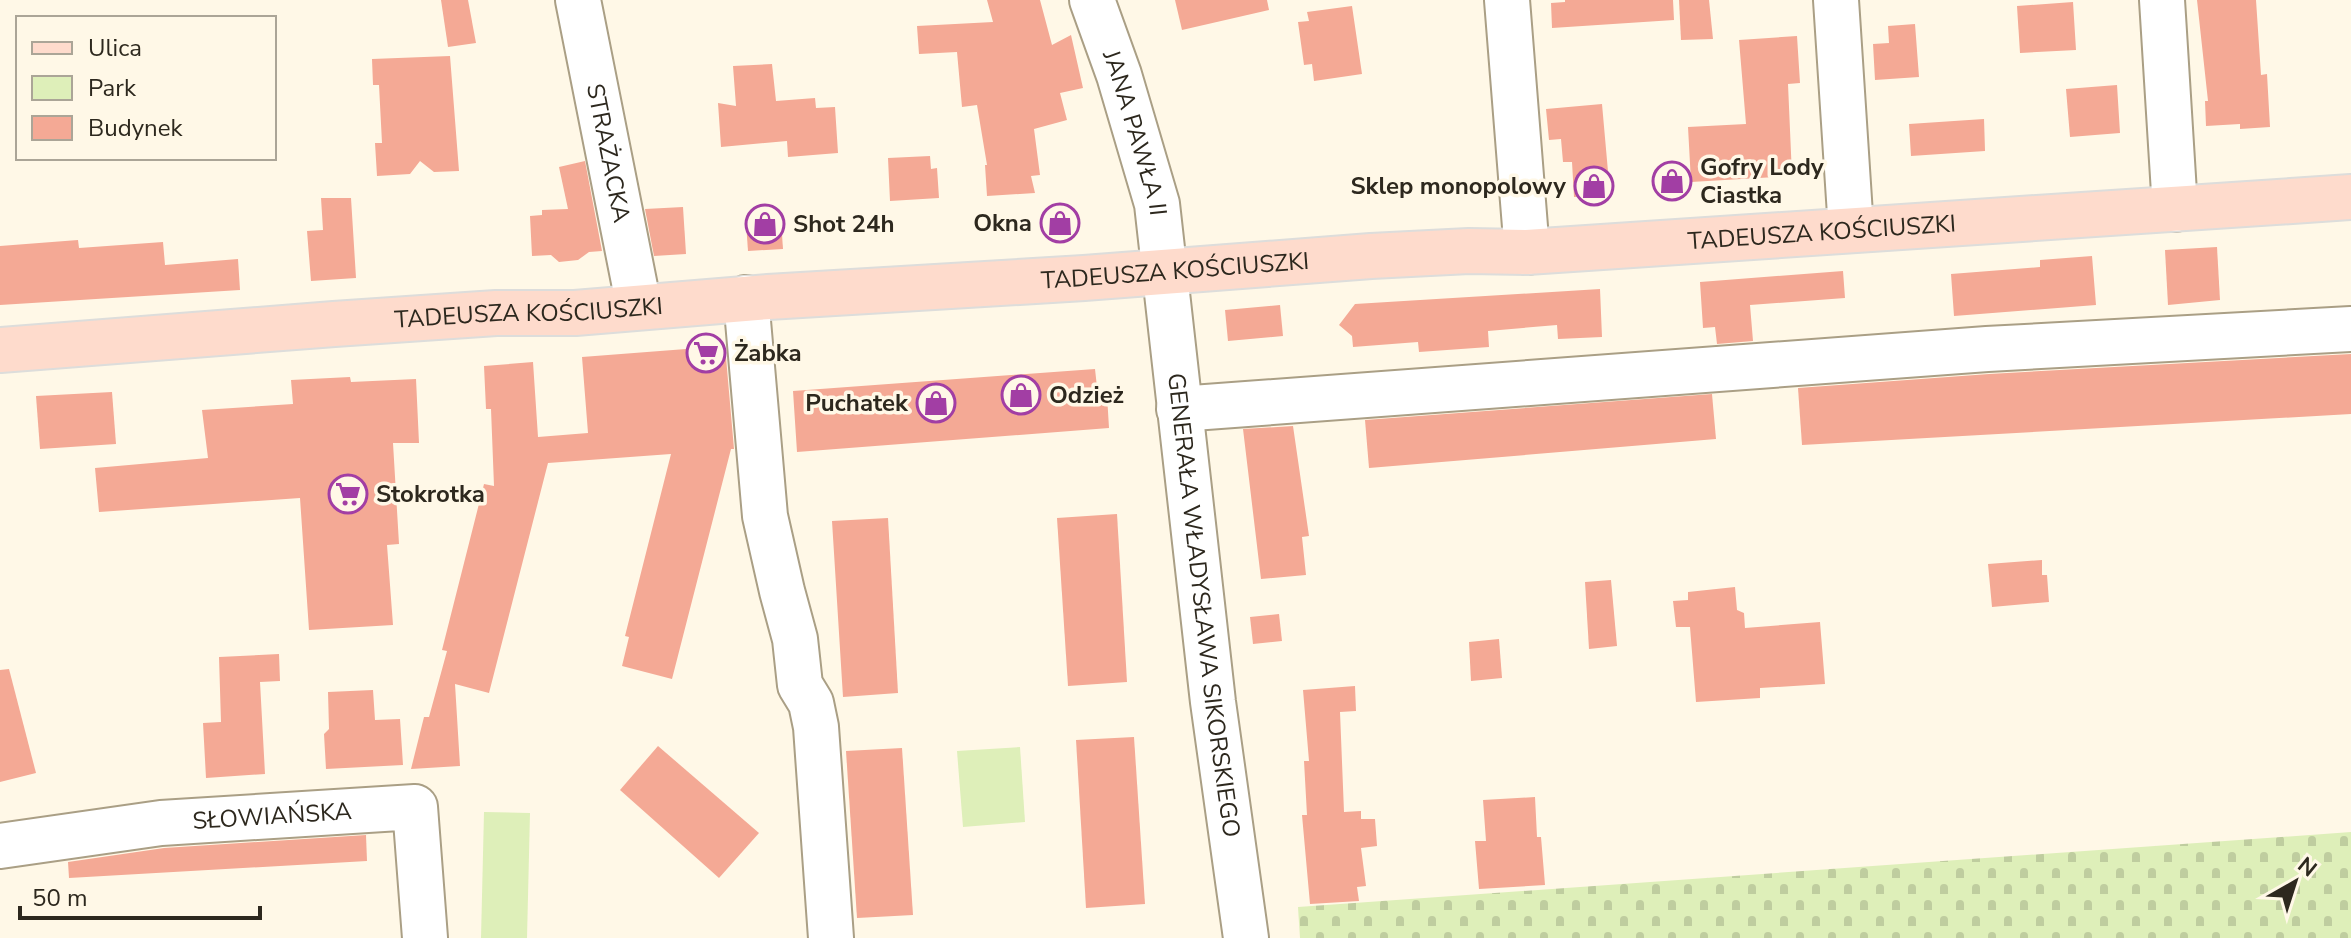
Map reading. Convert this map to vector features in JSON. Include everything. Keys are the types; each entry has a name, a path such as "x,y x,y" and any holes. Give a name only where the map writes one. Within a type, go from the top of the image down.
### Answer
{"main road":[{"name":"TADEUSZA KOŚCIUSZKI","path":"0,350 496,313 575,313 746,298 1068,279 1402,254 1527,252 2351,197"}],"street":[{"name":"STRAŻACKA","path":"578,0 639,307"},
{"name":"JANA PAWŁA II","path":"1092,0 1119,75 1157,204 1163,271"},
{"path":"1507,0 1527,252"},
{"path":"1836,0 1851,230"},
{"path":"2162,0 2175,209"},
{"name":"GENERAŁA WŁADYSŁAWA SIKORSKIEGO","path":"1163,271 1213,702 1246,938"},
{"path":"746,298 765,516 795,639 800,685 811,703 816,727 831,938"},
{"path":"1179,409 1987,349 2351,329"},
{"name":"SŁOWIAŃSKA","path":"0,846 161,823 415,807 425,938"}],"green space":[{"path":"1020,747 1025,822 963,827 957,751"},
{"path":"484,812 530,813 527,938 481,938"},
{"path":"2351,832 2351,938 1300,938 1298,907"}],"building":[{"path":"441,0 468,0 476,43 448,47"},
{"path":"987,0 1040,0 1052,45 1071,35 1083,88 1060,93 1067,120 1034,129 1040,175 1031,176 1035,193 987,196 987,165 977,105 962,107 957,52 919,54 917,26 993,22"},
{"path":"1175,0 1267,0 1269,10 1182,30"},
{"path":"1565,0 1673,0 1674,20 1552,28 1551,3"},
{"path":"1679,0 1709,0 1713,39 1681,40"},
{"path":"2197,0 2256,0 2261,75 2267,74 2270,127 2240,129 2240,124 2206,126 2205,101 2208,101"},
{"path":"2073,2 2076,50 2020,53 2017,6"},
{"path":"1352,6 1362,74 1314,81 1312,64 1304,65 1298,22 1309,21 1307,12"},
{"path":"1915,24 1919,77 1875,80 1873,44 1889,43 1888,26"},
{"path":"1797,36 1800,83 1788,84 1792,176 1691,182 1688,127 1746,124 1739,40"},
{"path":"450,56 459,171 434,172 420,161 410,174 377,176 375,143 382,143 379,85 373,85 372,59"},
{"path":"772,64 776,101 815,98 816,108 835,107 838,153 788,157 787,141 721,147 718,103 736,106 733,66"},
{"path":"2117,85 2120,133 2070,137 2066,89"},
{"path":"1602,104 1610,194 1574,197 1572,162 1563,162 1561,139 1549,140 1546,109"},
{"path":"1984,119 1985,151 1911,156 1909,124"},
{"path":"930,156 931,169 937,168 939,198 890,201 888,158"},
{"path":"585,161 602,251 589,252 578,260 559,262 551,255 532,256 530,216 542,215 542,210 568,209 559,167"},
{"path":"321,198 351,198 356,278 311,281 307,231 323,230"},
{"path":"683,207 686,254 654,256 645,209"},
{"path":"781,220 783,249 748,251 746,223"},
{"path":"78,240 79,248 163,242 165,265 238,259 240,290 0,305 0,246"},
{"path":"2217,247 2220,300 2168,305 2165,250"},
{"path":"2092,256 2096,305 1954,316 1951,274 2040,267 2040,260"},
{"path":"1843,271 1845,298 1750,305 1753,341 1717,344 1715,327 1703,328 1700,282"},
{"path":"1600,289 1602,337 1558,339 1557,325 1488,331 1489,347 1419,352 1418,342 1353,347 1352,336 1339,325 1355,304"},
{"path":"1280,305 1283,336 1228,341 1225,310"},
{"path":"725,346 734,449 731,449 672,679 622,666 629,637 625,636 671,454 548,463 489,693 455,684 460,766 411,769 424,717 429,717 447,651 442,650 484,484 494,486 491,409 486,409 484,366 533,362 538,437 588,433 582,357"},
{"path":"2351,354 2351,414 1802,445 1798,388"},
{"path":"1095,369 1098,396 1107,395 1109,428 797,452 793,391"},
{"path":"350,377 351,382 416,379 419,443 393,443 399,544 387,545 393,625 309,630 300,498 99,512 95,468 208,458 202,410 293,404 291,380"},
{"path":"112,392 116,444 40,449 36,396"},
{"path":"1712,394 1716,439 1369,468 1365,420"},
{"path":"1293,426 1309,536 1302,537 1306,575 1261,579 1243,429"},
{"path":"1117,514 1127,682 1068,686 1057,518"},
{"path":"888,518 898,693 843,697 832,521"},
{"path":"2042,560 2042,575 2047,575 2049,602 1992,607 1988,564"},
{"path":"1611,580 1617,646 1589,649 1585,582"},
{"path":"1735,587 1737,610 1744,613 1745,628 1820,622 1825,684 1760,688 1760,698 1696,702 1690,627 1676,627 1673,601 1688,600 1688,592"},
{"path":"1279,614 1282,641 1253,644 1250,617"},
{"path":"1499,639 1502,678 1471,681 1469,642"},
{"path":"279,654 280,681 260,682 265,774 206,778 203,723 221,722 219,657"},
{"path":"9,669 36,773 0,782 0,670"},
{"path":"1355,686 1356,711 1340,712 1344,812 1361,811 1361,819 1375,819 1377,846 1361,848 1366,886 1357,887 1359,901 1310,904 1302,815 1307,815 1304,761 1309,761 1303,690"},
{"path":"373,690 375,720 400,719 403,765 326,769 324,734 329,729 328,692"},
{"path":"1134,737 1145,904 1086,908 1076,740"},
{"path":"658,746 759,833 719,878 620,790"},
{"path":"902,748 913,915 857,918 846,751"},
{"path":"1535,797 1537,837 1541,837 1545,885 1479,889 1475,841 1486,841 1483,800"},
{"path":"366,835 367,861 69,878 68,862 164,848"}],"place":[{"name":"Gofry Lody Ciastka","path":"1672,181"},
{"name":"Sklep monopolowy","path":"1594,186"},
{"name":"Okna","path":"1060,223"},
{"name":"Shot 24h","path":"765,224"},
{"name":"Żabka","path":"706,353"},
{"name":"Odzież","path":"1021,395"},
{"name":"Puchatek","path":"936,403"},
{"name":"Stokrotka","path":"348,494"}]}
